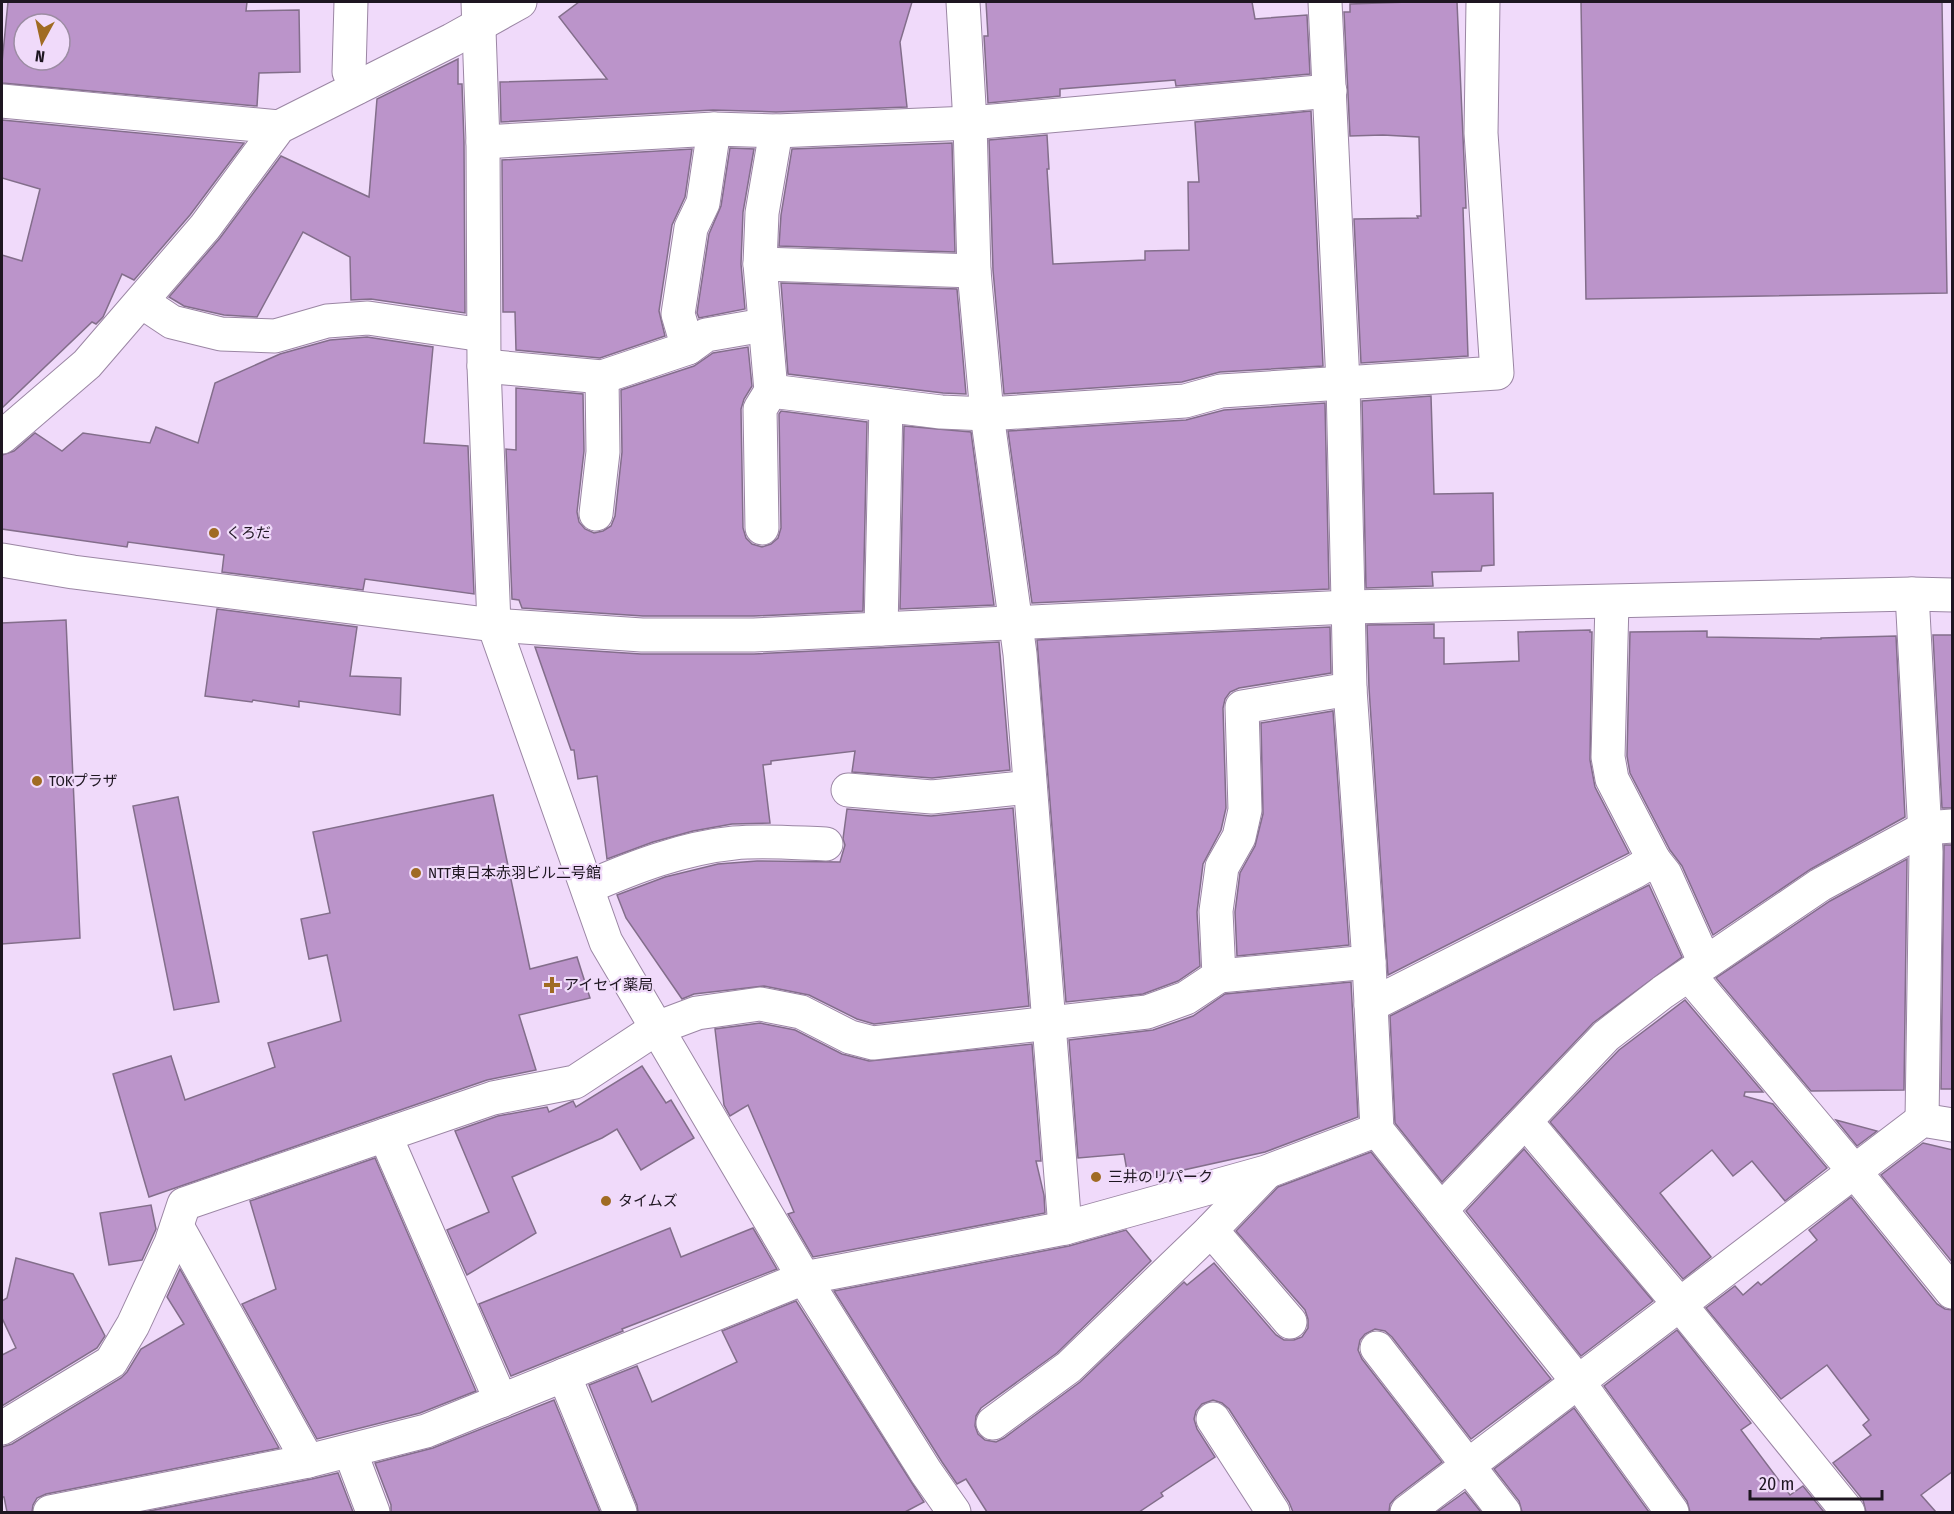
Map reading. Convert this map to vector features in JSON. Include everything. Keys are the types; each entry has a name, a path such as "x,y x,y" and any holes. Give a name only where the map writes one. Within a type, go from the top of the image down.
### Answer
{"street":[{"path":"351,2 349,72 356,88"},
{"path":"2,437 87,364 205,227 279,127 452,40 479,13 520,2"},
{"path":"963,2 970,123 974,271 987,414 1020,654 1065,1228"},
{"path":"1325,2 1343,383 1350,689 1369,962 1377,1130 1579,1383 1672,1512"},
{"path":"771,391 940,412 987,414 1185,401 1221,392 1497,373 1481,133 1483,2"},
{"path":"479,13 483,142 484,351 494,625 606,942 804,1278 926,1472 954,1512"},
{"path":"483,142 714,129 776,131 970,123 1330,91"},
{"path":"2,101 279,127"},
{"path":"688,348 678,314 691,228 702,202 714,129"},
{"path":"762,528 760,409 771,391 760,264 762,213 776,131"},
{"path":"760,264 974,271"},
{"path":"142,302 172,322 221,334 275,336 327,321 368,318 484,351 602,377 688,348 706,334 764,325"},
{"path":"596,514 603,452 602,377"},
{"path":"880,629 886,405"},
{"path":"2,560 73,572 494,625 642,635 754,636 1349,608 1912,594 1953,595"},
{"path":"1407,1512 1855,1172 1937,1123 1939,827 1912,594"},
{"path":"1612,602 1608,757 1612,779 1654,860 1665,874 1697,969 1855,1172 1953,1292"},
{"path":"1218,976 1216,911 1222,867 1239,837 1245,810 1242,707 1350,689"},
{"path":"848,790 932,796 1030,787"},
{"path":"1441,1210 1606,1036 1697,969 1820,885 1939,827"},
{"path":"588,887 631,868 675,854 733,843 826,844"},
{"path":"1371,1005 1654,860"},
{"path":"2,1428 111,1362 133,1325 171,1243 184,1204 493,1098 575,1082 657,1028 697,1013 760,1004 801,1012 850,1037 873,1043 1146,1012 1186,998 1218,976 1369,962"},
{"path":"1526,1122 1848,1512"},
{"path":"50,1512 308,1461 426,1431 804,1278 1065,1228 1266,1173 1377,1130"},
{"path":"385,1135 501,1401"},
{"path":"993,1423 1069,1367 1211,1230 1266,1173"},
{"path":"177,1226 308,1461"},
{"path":"1211,1230 1290,1322"},
{"path":"1377,1348 1504,1512"},
{"path":"564,1375 620,1512"},
{"path":"1213,1419 1273,1512"},
{"path":"350,1451 373,1512"}],"building":[{"path":"8,2 247,2 246,11 299,10 300,72 259,73 257,106 2,83"},
{"path":"579,2 912,2 900,42 907,107 776,112 713,110 501,122 500,82 607,79 559,17"},
{"path":"986,2 1252,2 1255,19 1307,15 1310,74 1176,86 1175,80 1060,89 1060,96 988,103 984,36 988,36"},
{"path":"1457,2 1466,208 1463,208 1468,356 1361,363 1354,219 1418,218 1417,216 1421,216 1419,137 1350,136 1344,12 1350,12 1350,4"},
{"path":"1581,2 1942,2 1947,293 1586,299"},
{"path":"458,59 458,84 462,84 464,142 465,313 371,299 351,300 350,257 303,232 257,317 224,315 184,306 169,297 220,238 281,156 369,197 377,99"},
{"path":"1311,111 1323,366 1220,372 1182,382 1004,394 993,270 989,140 1047,135 1053,264 1145,260 1145,251 1189,250 1188,182 1199,182 1195,122"},
{"path":"2,120 244,143 190,215 134,280 122,274 103,317 96,324 92,322 2,408 2,255 22,261 40,189 2,178"},
{"path":"952,143 955,252 779,246 781,215 792,149"},
{"path":"730,148 754,149 743,212 741,264 745,309 699,318 697,313 709,234 721,206"},
{"path":"692,149 685,197 672,225 659,311 665,336 600,358 516,350 515,312 503,312 502,160"},
{"path":"781,283 957,289 966,394 788,374"},
{"path":"367,337 433,347 424,443 468,446 474,594 365,579 363,590 222,572 224,555 128,542 127,547 2,529 2,455 14,451 35,433 62,451 83,433 150,443 156,427 198,443 215,383 280,354 330,340"},
{"path":"748,347 752,386 741,409 743,528 746,538 752,544 762,547 771,544 778,538 781,528 779,414 781,411 867,422 863,611 754,616 643,616 522,608 519,600 512,599 506,449 516,450 516,388 583,394 584,451 577,512 579,522 585,529 594,533 611,526 615,516 622,452 621,390 694,366 713,353"},
{"path":"1431,396 1434,494 1493,493 1494,565 1482,566 1481,571 1432,572 1433,586 1366,588 1362,401"},
{"path":"1325,403 1329,589 1032,603 1008,431 1186,420 1224,410"},
{"path":"904,426 971,432 994,605 900,609"},
{"path":"217,609 357,627 350,676 401,678 400,715 299,701 299,707 205,696"},
{"name":"TOKプラザ","path":"66,620 80,938 2,944 2,623"},
{"path":"1434,624 1434,638 1444,638 1444,664 1519,661 1518,632 1590,630 1592,632 1590,760 1595,787 1629,853 1388,975 1367,625"},
{"path":"1330,627 1331,673 1239,688 1230,692 1225,699 1223,708 1226,808 1221,830 1203,864 1197,912 1200,966 1178,981 1143,994 1066,1002 1037,640"},
{"path":"1707,631 1707,637 1821,639 1896,636 1905,817 1811,869 1713,935 1682,866 1670,850 1630,773 1627,756 1630,632"},
{"path":"1933,635 1953,635 1953,808 1942,808"},
{"path":"999,642 1010,770 932,778 852,772 855,751 771,761 771,764 763,765 770,823 732,824 693,831 653,842 607,859 597,776 578,779 574,750 571,750 535,647 641,654 754,654"},
{"path":"1333,711 1349,945 1237,956 1235,912 1240,873 1255,846 1263,814 1261,723"},
{"path":"493,795 530,969 577,957 590,998 519,1015 536,1070 487,1080 149,1197 113,1074 171,1056 185,1100 275,1067 268,1043 341,1021 327,955 309,959 301,919 330,913 313,832"},
{"path":"178,797 219,1002 174,1010 133,806"},
{"path":"1013,808 1029,1006 874,1024 857,1019 809,995 764,986 694,994 682,999 626,918 617,895 665,877 718,864 757,861 840,862 845,845 843,839 847,809 931,816"},
{"path":"1944,845 1953,845 1953,1089 1941,1089"},
{"path":"1907,859 1904,1090 1811,1091 1716,978 1830,901"},
{"path":"1649,885 1682,957 1593,1023 1442,1182 1395,1123 1390,1016"},
{"path":"1351,982 1358,1117 1265,1152 1129,1182 1124,1154 1078,1158 1069,1040 1153,1030 1193,1016 1225,994"},
{"path":"1685,1000 1763,1092 1745,1092 1744,1096 1773,1104 1827,1168 1785,1201 1752,1161 1733,1176 1712,1150 1660,1193 1711,1257 1683,1279 1550,1122 1619,1050"},
{"path":"760,1023 795,1030 842,1054 869,1061 1032,1044 1041,1161 1036,1161 1044,1195 1045,1213 813,1257 788,1214 794,1212 748,1105 730,1116 724,1105 715,1029"},
{"path":"642,1066 666,1103 671,1100 694,1138 641,1170 617,1129 602,1138 512,1177 536,1233 467,1275 447,1230 489,1212 455,1131 498,1116 547,1107 549,1112 573,1101 576,1107"},
{"path":"1836,1120 1877,1131 1857,1146"},
{"path":"1923,1143 1953,1150 1953,1263 1881,1175"},
{"path":"1524,1149 1653,1301 1581,1356 1466,1211"},
{"path":"1371,1152 1551,1379 1471,1439 1392,1337 1385,1331 1375,1329 1365,1334 1360,1340 1358,1350 1362,1359 1442,1462 1396,1497 1390,1504 1389,1512 1293,1512 1289,1502 1229,1409 1213,1400 1202,1404 1196,1411 1194,1419 1197,1429 1215,1457 1161,1493 1163,1496 1139,1512 987,1512 966,1479 957,1484 834,1291 1069,1246 1126,1230 1151,1261 1057,1353 981,1408 976,1416 975,1426 978,1434 985,1440 996,1442 1080,1382 1184,1282 1187,1285 1214,1263 1276,1335 1284,1340 1302,1337 1308,1328 1305,1310 1236,1231 1278,1187"},
{"path":"375,1158 476,1391 420,1413 317,1439 242,1304 276,1289 250,1201"},
{"path":"1851,1197 1937,1304 1945,1309 1953,1310 1953,1471 1921,1495 1936,1512 1866,1512 1863,1500 1833,1463 1871,1435 1863,1425 1869,1420 1827,1365 1781,1399 1706,1308 1735,1286 1743,1295 1758,1282 1761,1285 1817,1240 1809,1230"},
{"path":"151,1205 156,1229 142,1260 109,1265 100,1213"},
{"path":"670,1228 681,1257 753,1228 777,1269 622,1329 623,1331 511,1376 479,1304"},
{"path":"16,1258 73,1274 105,1336 97,1348 2,1406 2,1355 16,1348 2,1318 2,1301 7,1298"},
{"path":"180,1269 279,1448 46,1494 37,1498 32,1512 7,1512 4,1497 2,1497 2,1447 12,1444 121,1378 141,1349 184,1324 167,1297"},
{"path":"796,1301 924,1502 905,1512 638,1512 589,1385 637,1366 652,1402 737,1362 722,1331"},
{"path":"1677,1330 1751,1423 1741,1430 1790,1495 1803,1486 1824,1512 1690,1512 1687,1501 1604,1386"},
{"path":"554,1400 600,1512 391,1512 391,1505 375,1463 433,1448"},
{"path":"1574,1408 1649,1512 1522,1512 1519,1501 1494,1469"},
{"path":"338,1473 353,1512 144,1512 312,1479"},
{"path":"1465,1492 1481,1512 1437,1512"}],"place":[{"name":"くろだ","path":"214,533"},
{"name":"TOKプラザ","path":"37,781"},
{"name":"NTT東日本赤羽ビル二号館","path":"416,873"},
{"name":"アイセイ薬局","path":"552,985"},
{"name":"三井のリパーク","path":"1096,1177"},
{"name":"タイムズ","path":"606,1201"}]}
